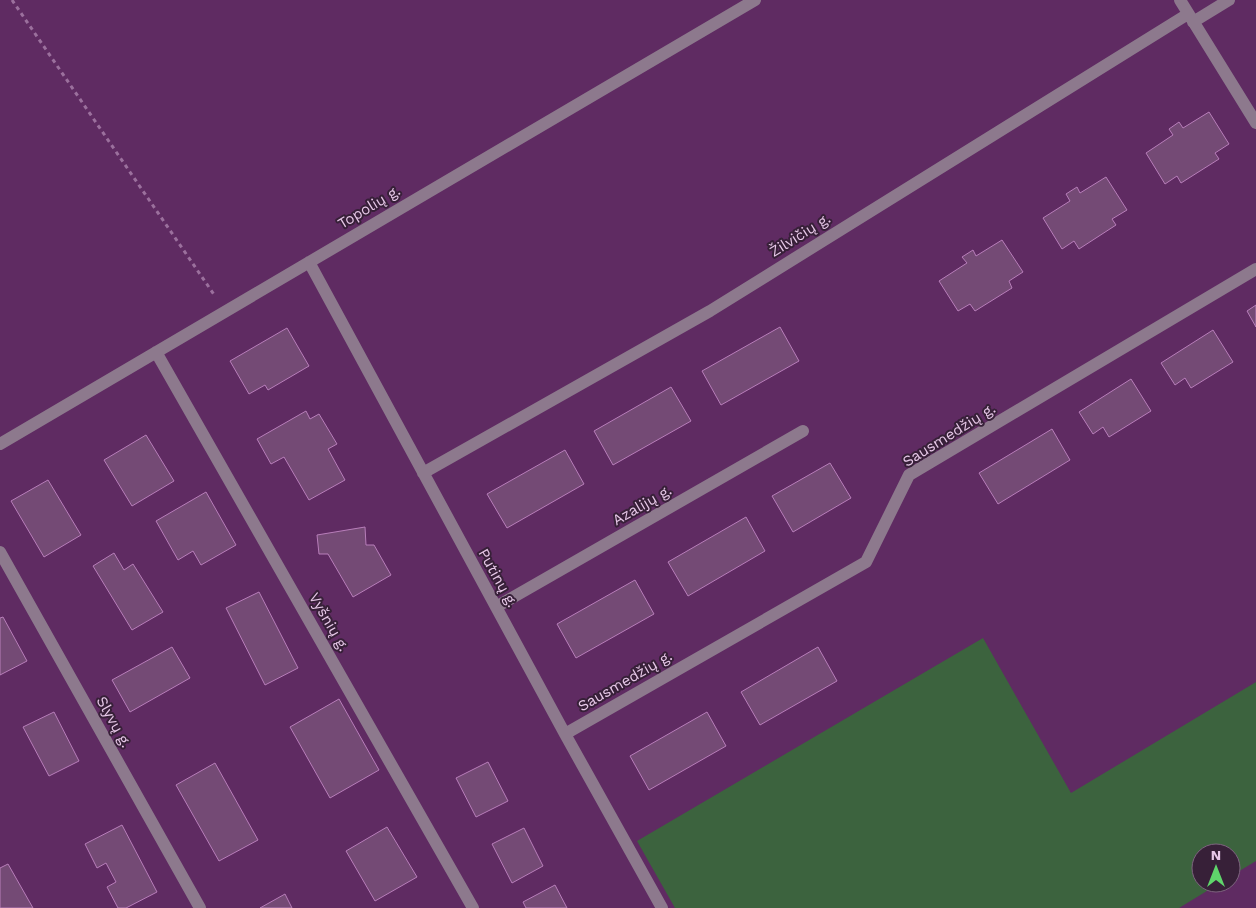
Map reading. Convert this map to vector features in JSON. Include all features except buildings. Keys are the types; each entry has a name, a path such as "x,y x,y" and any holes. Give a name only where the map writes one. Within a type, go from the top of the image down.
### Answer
{"street":[{"name":"Topolių g.","path":"0,444 755,0"},
{"path":"1180,0 1256,123"},
{"name":"Žilvičių g.","path":"423,473 710,311 1190,18 1229,0"},
{"name":"Putinų g.","path":"309,262 496,608 662,908"},
{"name":"Sausmedžių g.","path":"565,734 866,562 909,475 1256,269"},
{"name":"Vyšnių g.","path":"156,352 473,908"},
{"name":"Azalijų g.","path":"496,608 803,431"},
{"name":"Slyvų g.","path":"0,552 200,908"}],"path":[{"path":"12,0 226,311"}],"green space":[{"path":"983,638 1071,793 1256,682 1256,861 1241,870 1241,843 1191,843 1191,893 1204,893 1179,908 675,908 637,841"}]}
